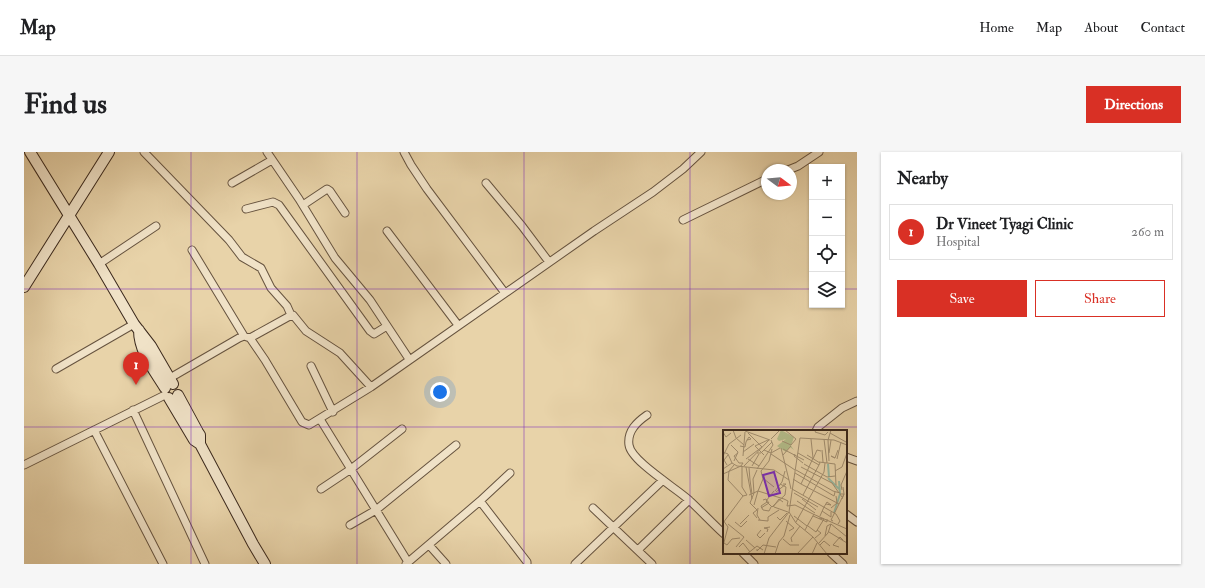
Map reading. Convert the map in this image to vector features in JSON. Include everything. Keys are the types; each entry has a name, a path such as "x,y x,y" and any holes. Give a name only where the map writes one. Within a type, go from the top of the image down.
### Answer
{"street":[{"path":"30,152 136,327 151,346 170,390 200,435 200,444 265,564"},
{"path":"24,287 109,152"},
{"path":"144,152 229,240 242,258 261,268 271,288 287,306 291,315 295,317 306,332 340,353 371,386"},
{"path":"267,152 335,258 370,300 408,359"},
{"path":"404,152 423,182 504,293"},
{"path":"192,250 247,337 262,354 302,422 309,425 333,412 549,262 653,192 683,169 701,152"},
{"path":"797,166 819,152"},
{"path":"232,183 272,160"},
{"path":"684,220 761,182"},
{"path":"486,184 522,226 549,262"},
{"path":"303,206 327,189 345,213"},
{"path":"246,209 273,202 279,205 370,331 374,334 387,326"},
{"path":"99,264 156,226"},
{"path":"387,231 458,325"},
{"path":"24,466 170,390 247,337 291,315"},
{"path":"56,369 136,327"},
{"path":"311,366 333,412"},
{"path":"816,430 818,427 842,408 857,401"},
{"path":"133,410 205,564"},
{"path":"647,415 638,422 630,433 629,444 632,452 639,460 689,500 723,533"},
{"path":"320,419 407,563 480,501 510,473"},
{"path":"321,489 402,429"},
{"path":"94,430 163,564"},
{"path":"350,526 376,510 456,445"},
{"path":"847,457 857,461"},
{"path":"575,564 663,480"},
{"path":"638,550 689,500"},
{"path":"480,501 527,564"},
{"path":"593,508 652,564"},
{"path":"847,515 857,522"},
{"path":"429,545 446,564"},
{"path":"744,554 754,564"},
{"path":"832,554 843,564"}],"place":[{"name":"Dr Vineet Tyagi Clinic","path":"136,385"}]}
